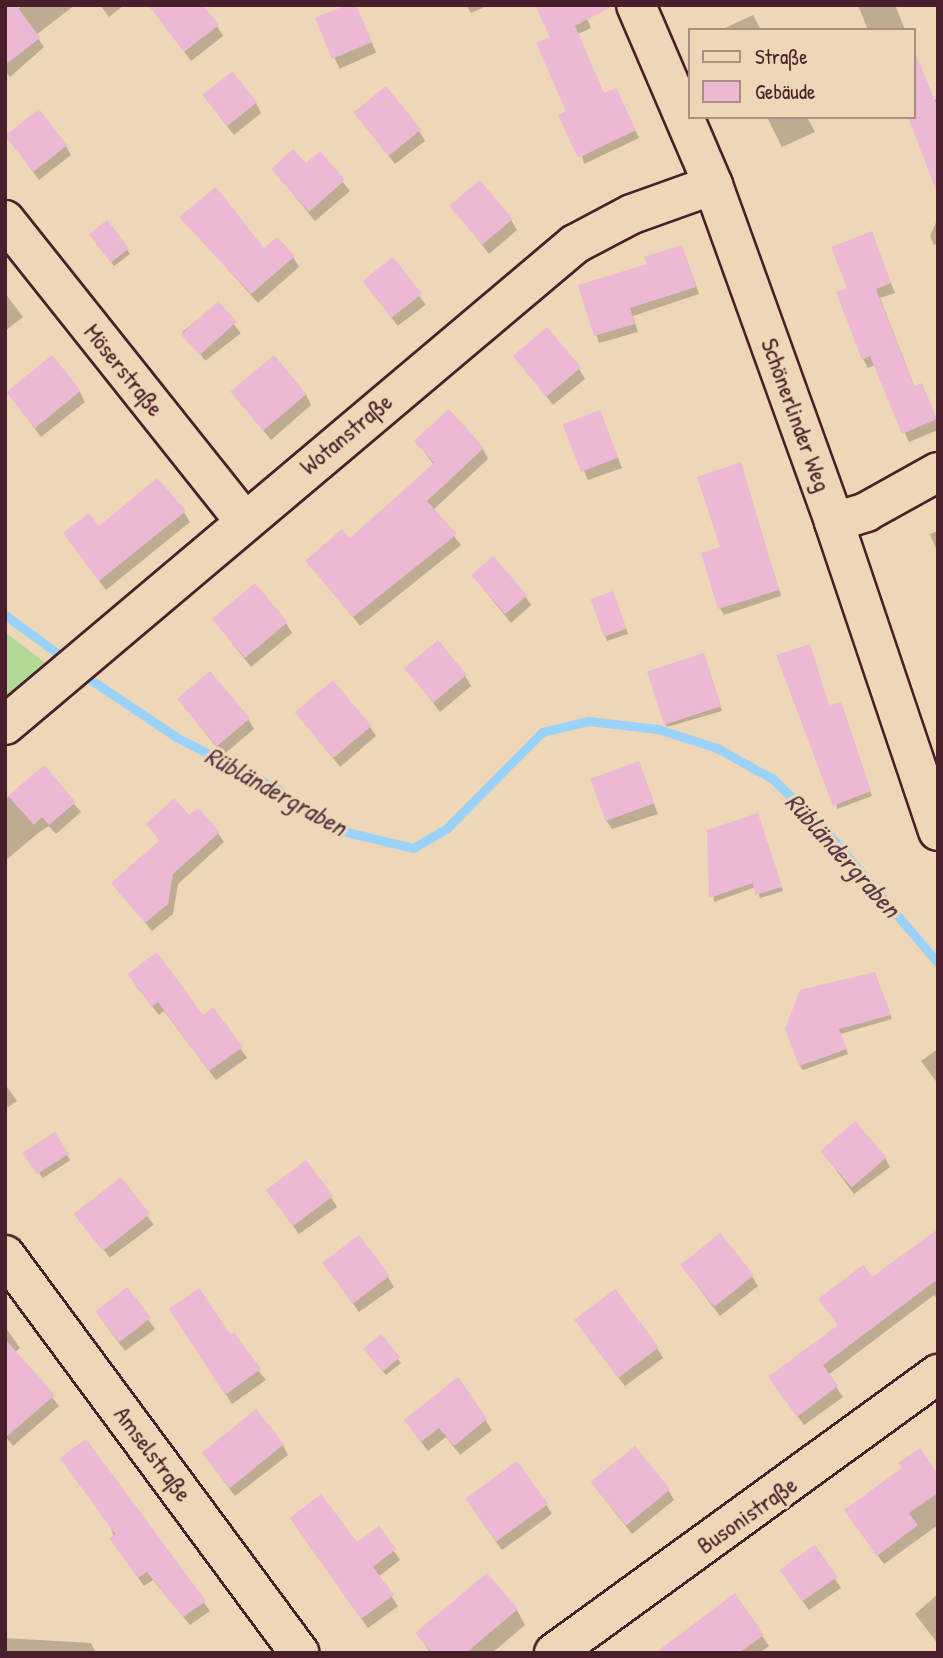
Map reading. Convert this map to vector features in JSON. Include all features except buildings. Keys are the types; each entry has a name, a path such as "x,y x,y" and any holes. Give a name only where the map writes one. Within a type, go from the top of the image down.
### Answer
{"street":[{"name":"Schönerlinder Weg","path":"636,5 713,185 834,522 938,831"},
{"name":"Wotanstraße","path":"5,725 243,520 575,244 632,214 713,185"},
{"name":"Möserstraße","path":"5,220 243,520"},
{"path":"834,522 866,512 938,472"},
{"name":"Amselstraße","path":"5,1255 300,1653"},
{"name":"Busonistraße","path":"554,1653 938,1374"}],"green space":[{"path":"5,632 48,665 5,698"}],"waterway":[{"name":"Rübländergraben","path":"5,615 56,652"},
{"name":"Rübländergraben","path":"82,674 176,737 277,789 334,829 413,848 447,828 542,732 588,721 658,729 717,748 773,779 831,837 938,963"}]}
